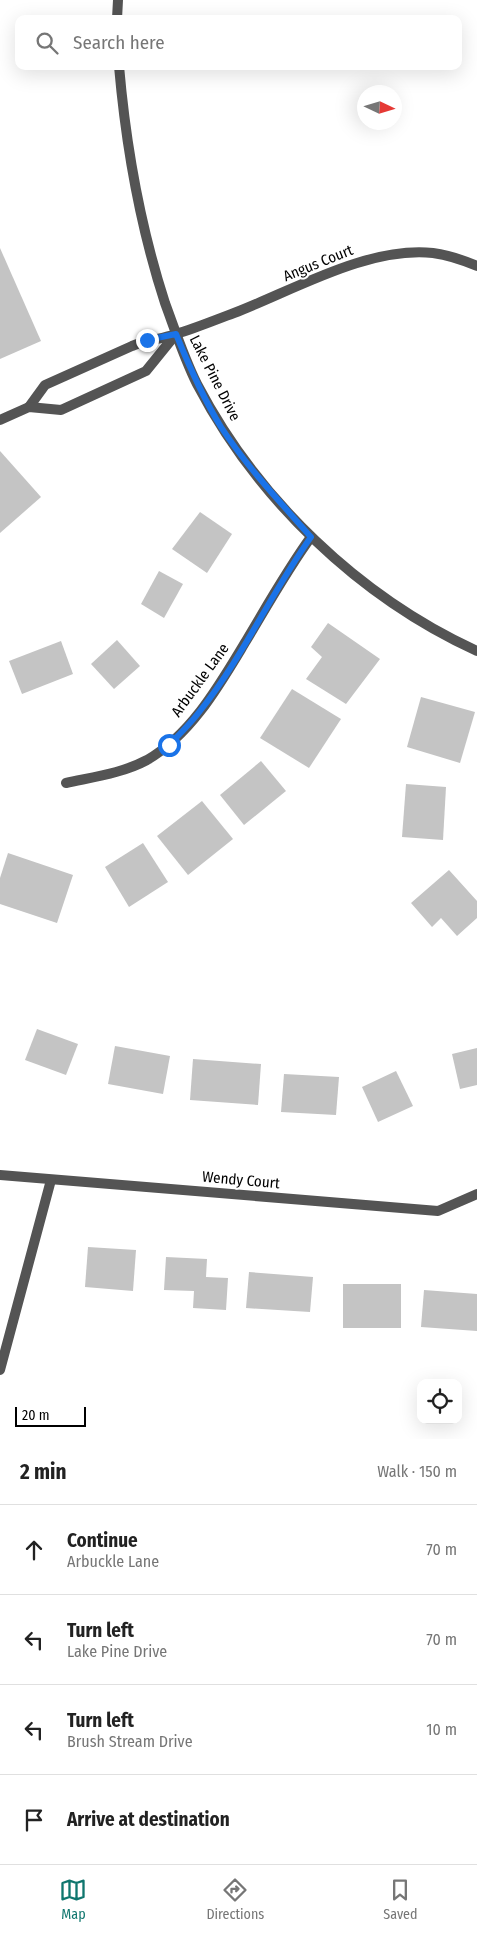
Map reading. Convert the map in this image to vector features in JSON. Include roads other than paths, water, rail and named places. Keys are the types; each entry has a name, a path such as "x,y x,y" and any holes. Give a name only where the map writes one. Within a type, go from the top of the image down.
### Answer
{"street":[{"path":"117,15 118,0"},
{"name":"Lake Pine Drive","path":"119,70 124,126 137,199 154,270 176,334 197,383 222,428 265,486 311,537 376,592 412,615 477,651"},
{"name":"Angus Court","path":"29,407 45,385 132,346 147,340 176,334 272,298 341,268 376,257 406,253 433,253 452,257 477,266"},
{"path":"0,420 29,407 60,410 146,371 176,334"},
{"name":"Arbuckle Lane","path":"66,783 123,770 146,760 169,745 200,711 227,673 296,557 311,537"},
{"name":"Wendy Court","path":"0,1175 438,1211 477,1194"},
{"path":"0,1370 51,1180"}]}
